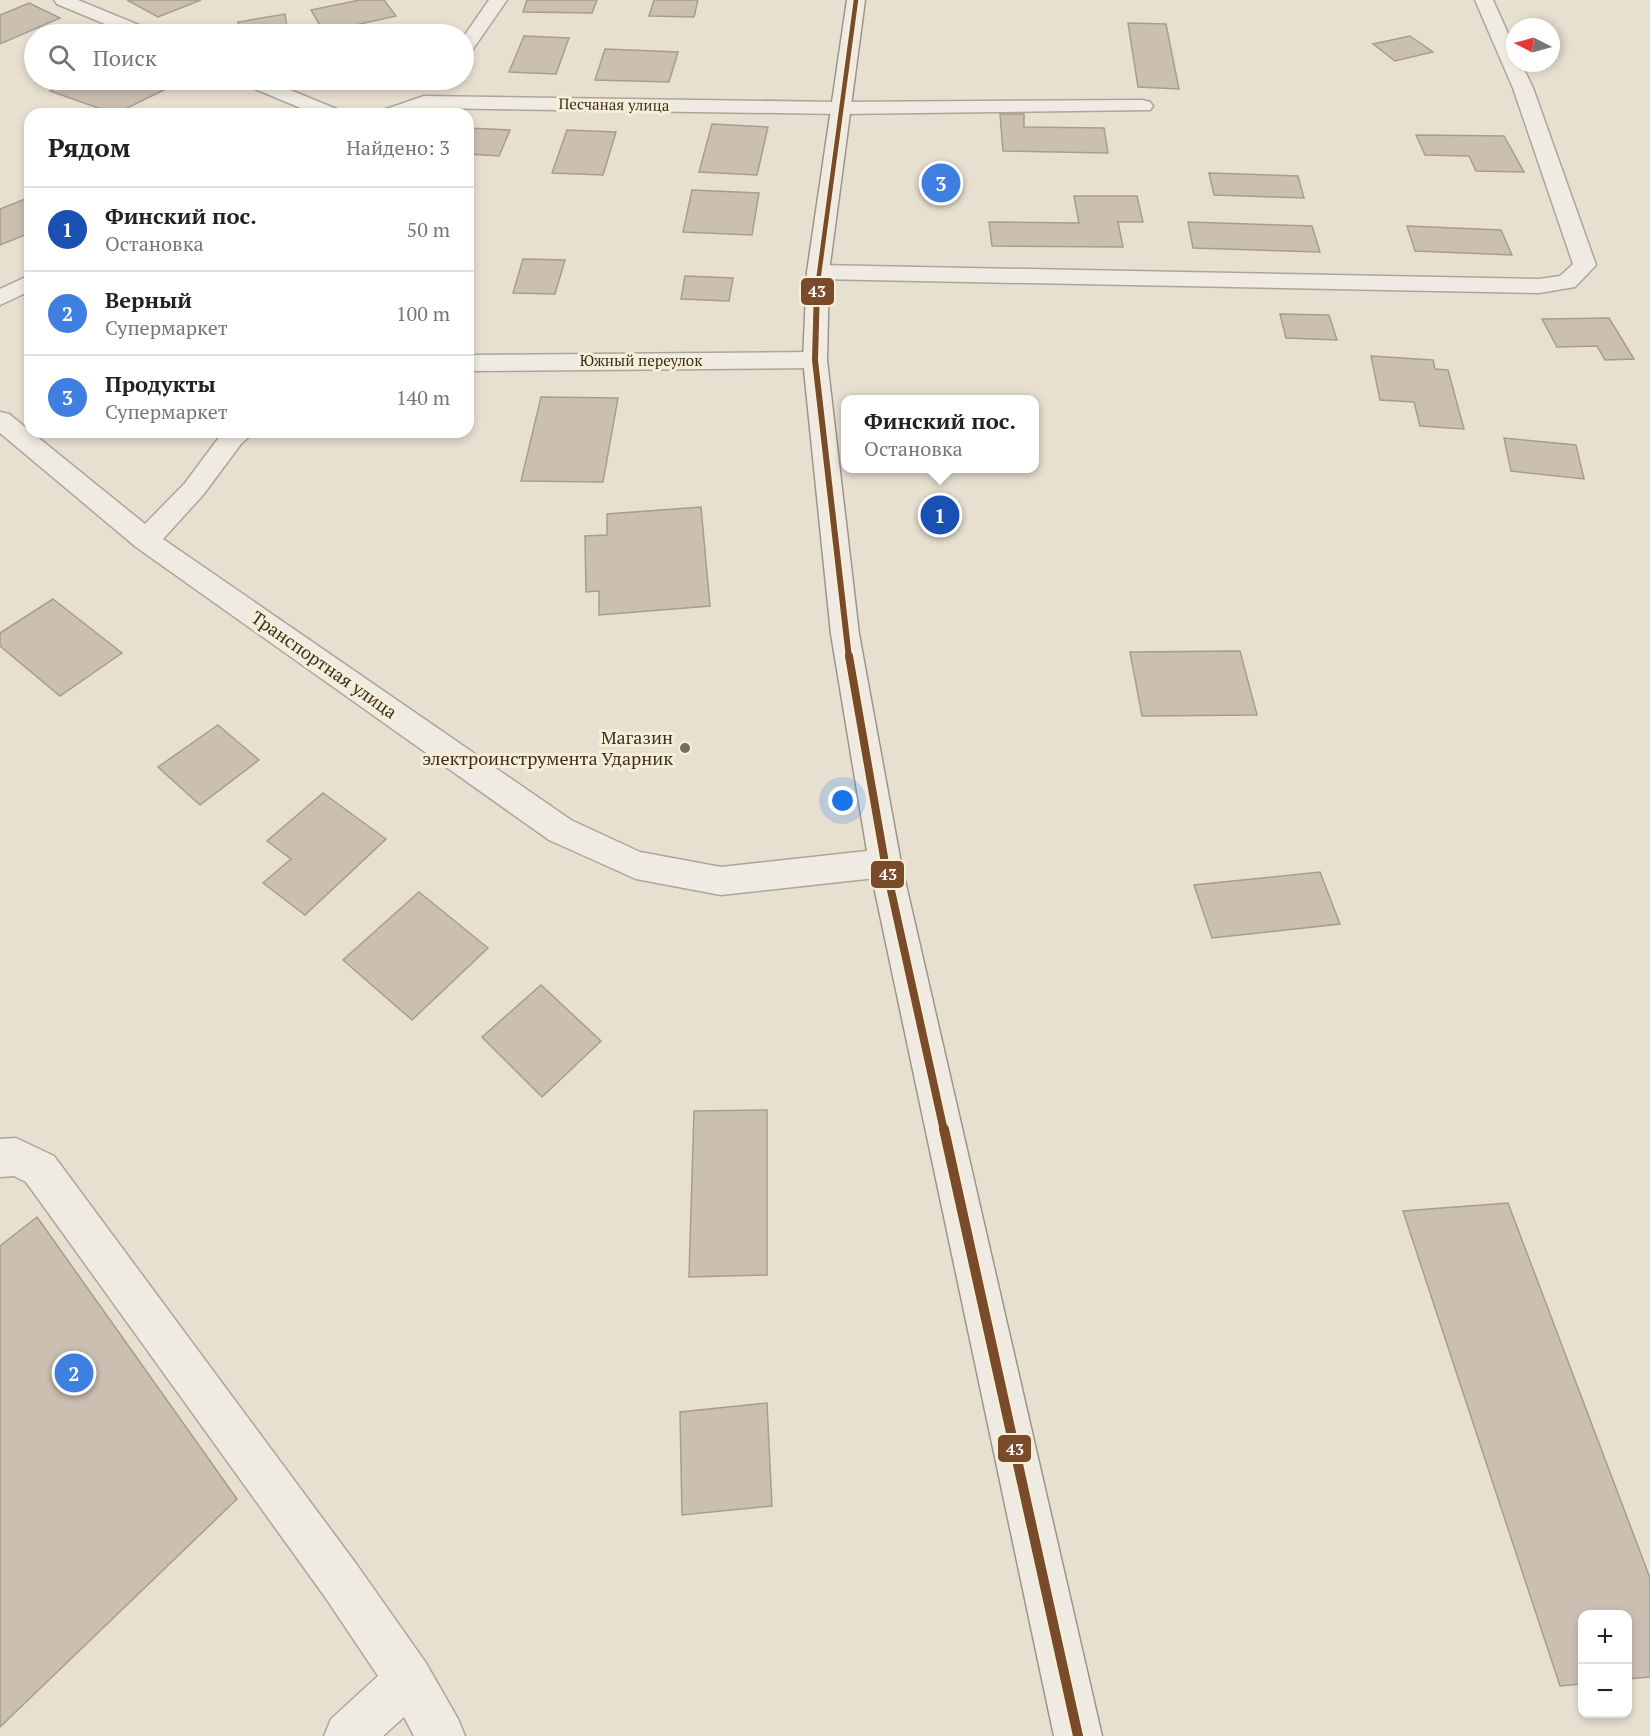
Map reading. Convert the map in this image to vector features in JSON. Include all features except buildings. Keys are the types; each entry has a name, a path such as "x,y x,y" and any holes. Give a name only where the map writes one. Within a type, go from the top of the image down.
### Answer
{"street":[{"path":"63,0 120,24"},
{"path":"474,34 498,0"},
{"path":"856,0 818,272 815,360 845,634 885,863 1078,1736"},
{"path":"818,272 1539,286 1567,282 1585,265 1523,88 1484,0"},
{"path":"274,90 318,108"},
{"name":"Песчаная улица","path":"402,108 430,94 840,108 1143,106"},
{"path":"0,298 24,285"},
{"name":"Южный переулок","path":"474,363 815,360"},
{"name":"Транспортная улица","path":"0,420 146,540 561,830 636,865 721,880 885,863"},
{"path":"146,540 194,489 232,438"},
{"path":"0,1158 16,1157 40,1169 334,1571 409,1680 441,1736"},
{"path":"348,1736 409,1680"}],"transit line":[{"name":"43","path":"856,0 818,272 815,360 845,634 885,863 1078,1736"}],"place":[{"name":"Продукты","path":"941,183"},
{"name":"Финский пос.","path":"940,515"},
{"name":"Магазин электроинструмента Ударник","path":"685,748"},
{"name":"Верный","path":"74,1373"}]}
